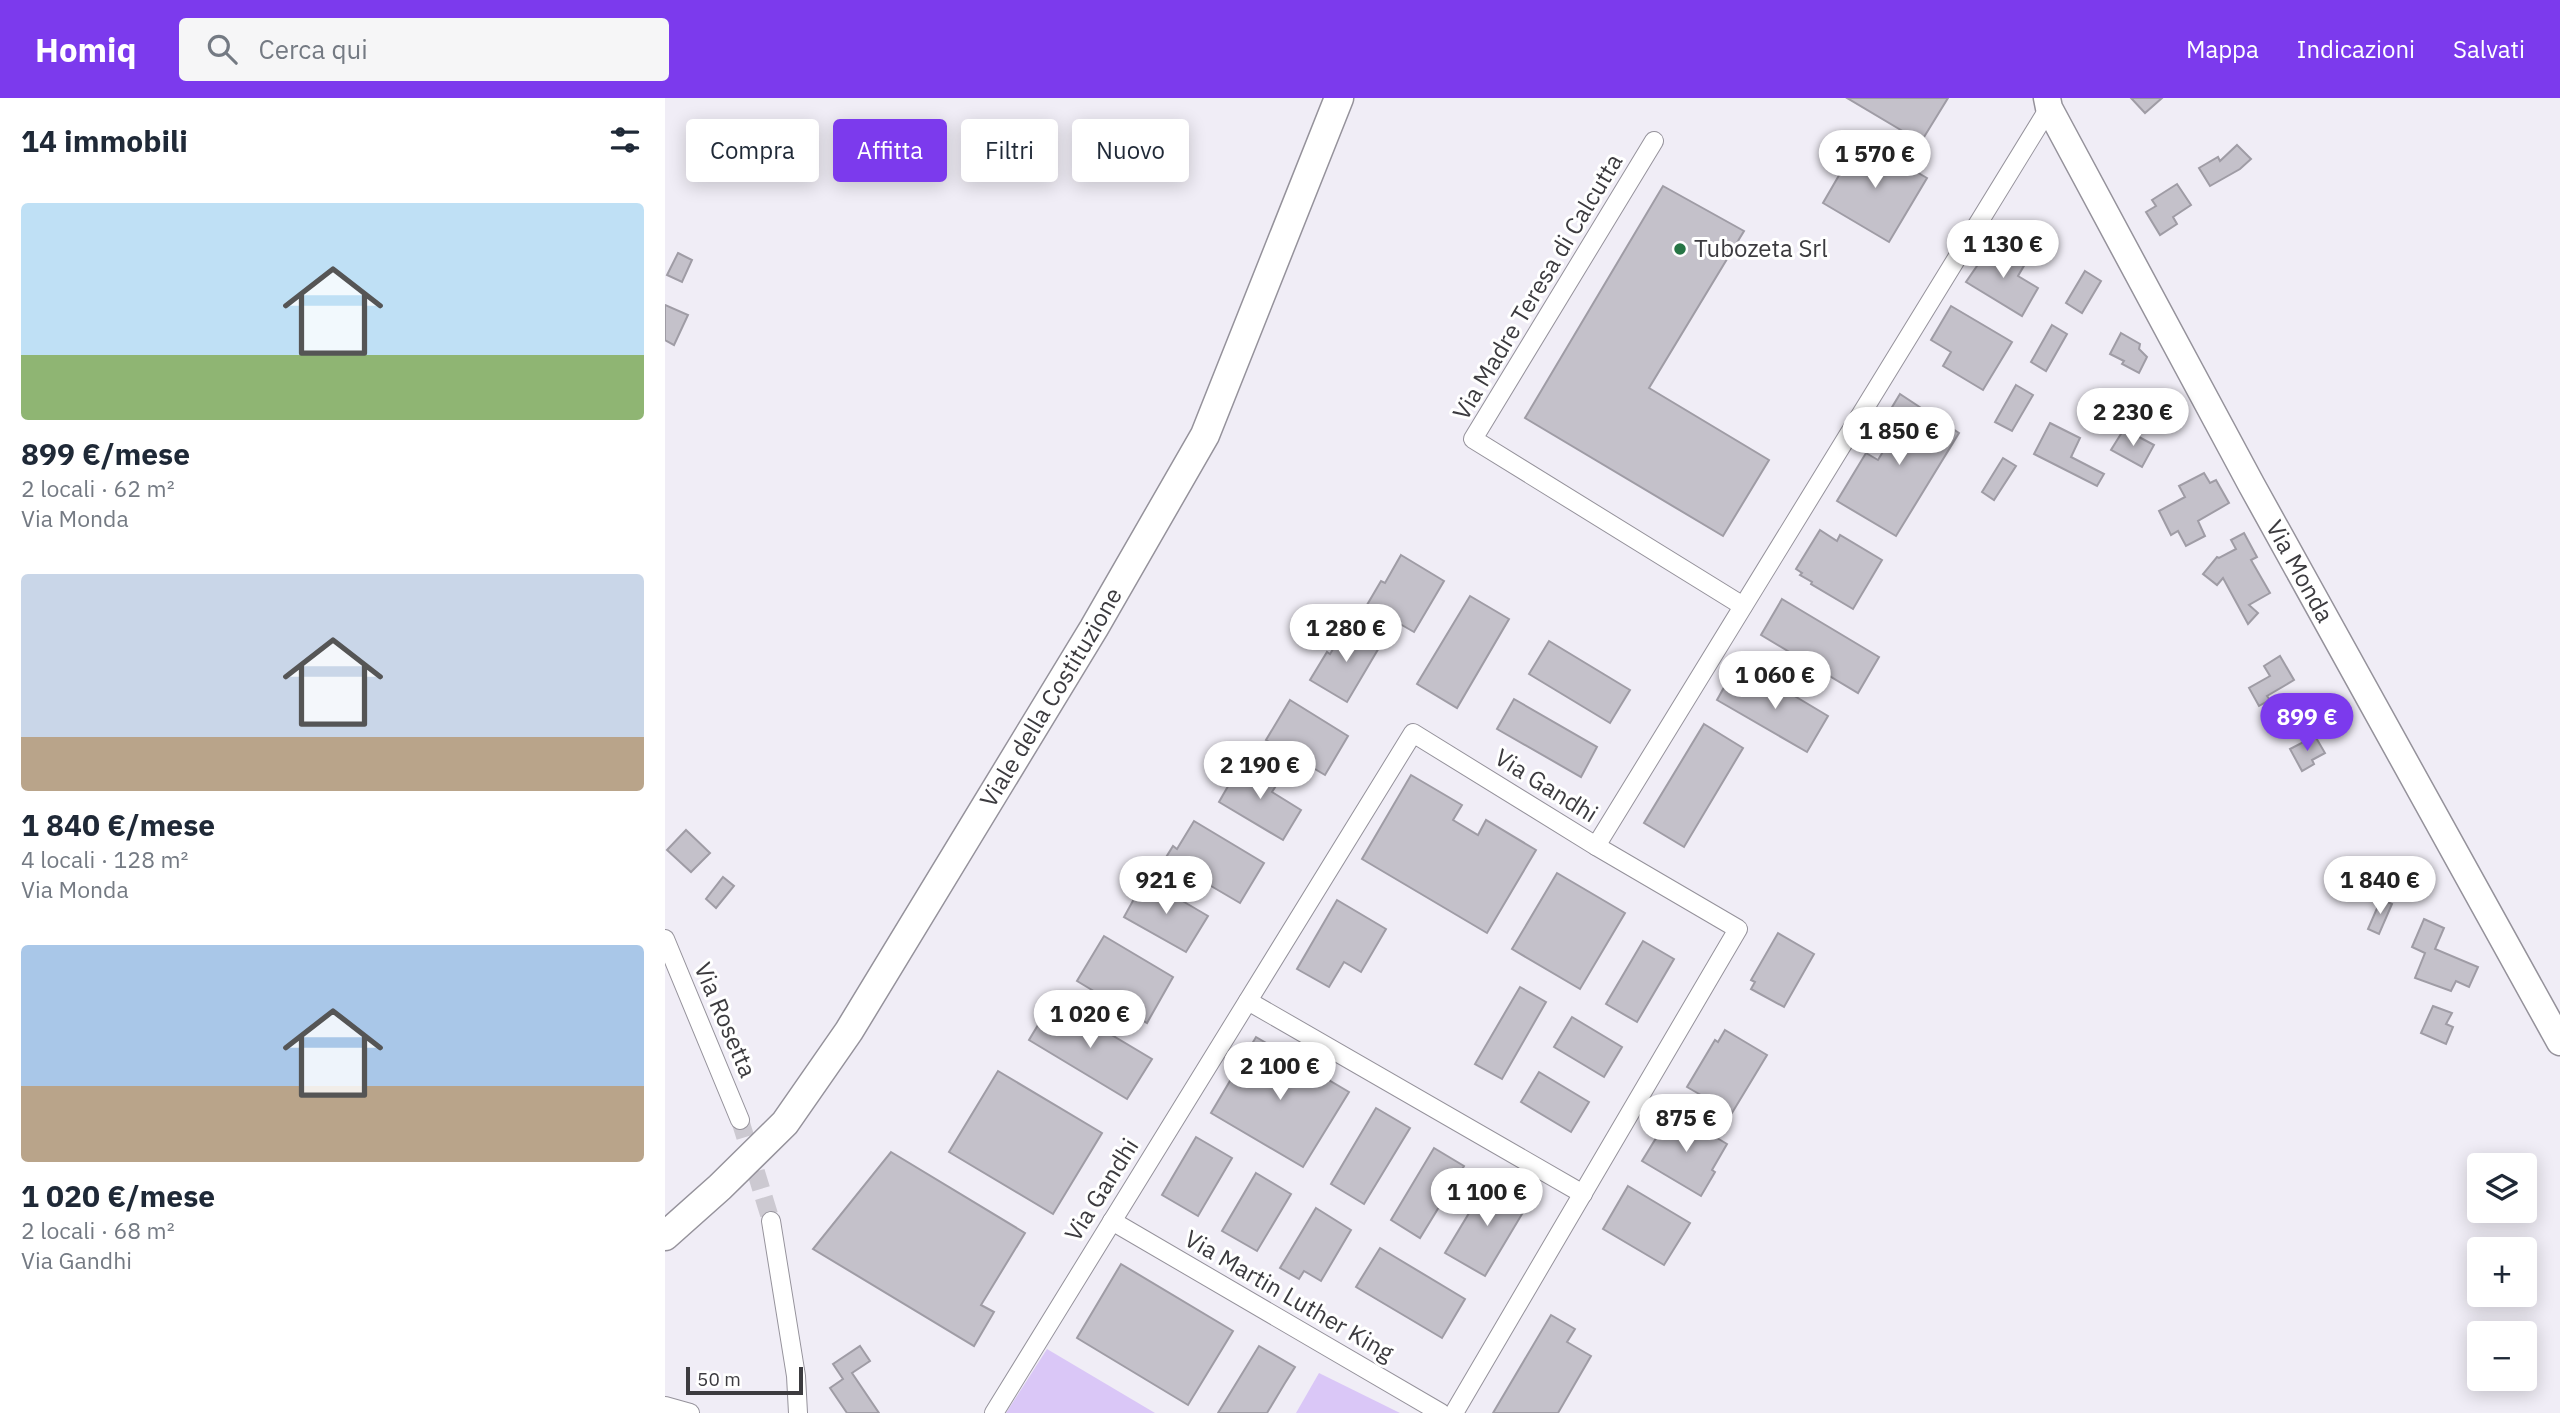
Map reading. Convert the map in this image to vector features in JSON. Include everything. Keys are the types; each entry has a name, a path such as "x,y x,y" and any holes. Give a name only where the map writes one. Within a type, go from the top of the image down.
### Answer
{"main road":[{"name":"Viale della Costituzione","path":"665,1236 785,1123 849,1031 1094,628 1205,435 1339,98"},
{"name":"Via Monda","path":"2048,103 2245,471 2560,1042"}],"street":[{"name":"Via Gandhi","path":"994,1413 1413,733 1595,846 2048,103"},
{"name":"Via Madre Teresa di Calcutta","path":"1654,141 1473,439 1743,606"},
{"path":"1454,1413 1738,929 1595,846"},
{"name":"Via Rosetta","path":"665,939 740,1120"},
{"path":"1248,1000 1583,1194"},
{"path":"771,1221 796,1376 798,1413"},
{"name":"Via Martin Luther King","path":"1112,1221 1441,1413"},
{"path":"665,1406 690,1413"}],"shaded area":[{"path":"1047,1349 1155,1413 1006,1413"},
{"path":"1319,1373 1400,1413 1296,1413"}],"building":[{"path":"1847,98 1948,98 1921,142"},
{"path":"2131,98 2162,98 2145,113"},
{"path":"1860,139 1927,178 1889,242 1823,203"},
{"path":"2237,145 2251,159 2240,169 2210,186 2199,168 2218,157 2220,161"},
{"path":"2177,184 2191,205 2173,217 2177,224 2160,235 2146,212 2156,206 2152,200"},
{"path":"1663,186 1744,231 1649,388 1769,460 1723,536 1525,418"},
{"path":"1990,247 1996,247 2025,264 2018,276 2038,288 2022,316 1966,282"},
{"path":"678,253 692,260 682,282 667,275"},
{"path":"2085,271 2101,281 2082,313 2066,303"},
{"path":"665,305 688,315 674,345 665,340"},
{"path":"1951,306 2012,342 1983,390 1943,366 1951,352 1931,340"},
{"path":"2052,325 2067,334 2046,371 2031,362"},
{"path":"2121,333 2140,344 2139,349 2147,357 2139,373 2110,354"},
{"path":"2016,385 2033,395 2012,431 1995,422"},
{"path":"1900,394 1959,433 1896,536 1837,501 1866,453 1878,460 1893,435 1880,427"},
{"path":"2050,423 2080,438 2071,457 2104,474 2097,486 2034,454"},
{"path":"2124,429 2154,445 2142,467 2111,450"},
{"path":"2003,458 2016,466 1994,500 1982,492"},
{"path":"2204,473 2210,483 2216,480 2229,503 2198,521 2205,536 2186,546 2178,531 2171,535 2159,511 2185,497 2179,486"},
{"path":"1820,530 1837,541 1840,535 1882,560 1853,609 1811,584 1812,582 1800,575 1802,573 1796,569"},
{"path":"2244,533 2257,557 2251,560 2270,593 2249,605 2258,613 2248,624 2223,578 2217,585 2203,574 2217,557 2236,549 2231,540"},
{"path":"1401,555 1444,581 1414,632 1367,605 1381,581 1385,583"},
{"path":"1470,596 1509,619 1457,708 1417,684"},
{"path":"1782,599 1879,657 1858,693 1761,635"},
{"path":"1347,626 1380,646 1347,702 1310,680"},
{"path":"1549,641 1630,690 1610,723 1529,674"},
{"path":"2280,656 2294,680 2267,696 2270,700 2259,706 2249,688 2270,676 2264,666"},
{"path":"1732,673 1760,690 1766,679 1828,716 1807,752 1717,700"},
{"path":"2328,698 2338,716 2323,725 2313,707"},
{"path":"1514,699 1597,747 1581,777 1497,729"},
{"path":"1290,700 1348,736 1325,775 1266,740"},
{"path":"1704,724 1743,748 1684,847 1644,823"},
{"path":"2315,736 2325,753 2312,760 2314,764 2302,771 2290,749"},
{"path":"1243,760 1279,781 1272,792 1301,810 1283,840 1219,802"},
{"path":"1411,775 1462,805 1453,820 1478,835 1486,820 1536,850 1487,933 1362,859"},
{"path":"1194,821 1264,863 1240,903 1165,859 1173,846 1177,849"},
{"path":"686,830 710,853 691,872 667,850"},
{"path":"2401,861 2419,874 2408,889 2390,877"},
{"path":"1557,873 1625,913 1580,989 1512,949"},
{"path":"723,877 734,886 716,908 706,899"},
{"path":"1145,879 1208,916 1186,952 1124,917"},
{"path":"2381,899 2392,904 2379,934 2368,929"},
{"path":"1337,900 1386,929 1361,972 1344,962 1329,987 1297,969"},
{"path":"2424,919 2444,928 2435,949 2478,967 2469,987 2456,981 2451,991 2415,978 2425,953 2412,947"},
{"path":"1778,933 1814,954 1784,1007 1751,989 1755,982 1751,980"},
{"path":"1104,936 1173,977 1147,1023 1077,981"},
{"path":"1643,941 1674,959 1637,1022 1606,1004"},
{"path":"1520,987 1546,1002 1502,1079 1475,1064"},
{"path":"1053,1000 1152,1059 1127,1099 1029,1040"},
{"path":"2433,1006 2452,1013 2446,1024 2453,1027 2446,1044 2421,1033"},
{"path":"1572,1017 1622,1047 1604,1077 1554,1047"},
{"path":"1725,1030 1767,1055 1732,1113 1687,1087 1715,1040 1718,1042"},
{"path":"1256,1037 1349,1092 1303,1167 1211,1113"},
{"path":"998,1071 1102,1133 1053,1214 949,1152"},
{"path":"1539,1072 1589,1102 1571,1132 1521,1102"},
{"path":"1376,1108 1410,1128 1364,1204 1331,1184"},
{"path":"1684,1118 1727,1144 1701,1196 1642,1161 1666,1122"},
{"path":"1196,1137 1232,1158 1198,1216 1162,1195"},
{"path":"1434,1148 1464,1166 1420,1238 1391,1220"},
{"path":"891,1152 1025,1233 981,1305 994,1312 974,1346 813,1249"},
{"path":"1256,1173 1291,1194 1257,1251 1222,1231"},
{"path":"1489,1180 1528,1204 1485,1276 1445,1253"},
{"path":"1628,1186 1690,1223 1664,1265 1603,1229"},
{"path":"1316,1208 1351,1230 1321,1281 1304,1271 1299,1279 1280,1268"},
{"path":"1380,1248 1465,1299 1442,1338 1356,1287"},
{"path":"1121,1264 1233,1331 1188,1405 1077,1338"},
{"path":"1551,1315 1575,1329 1567,1342 1591,1356 1558,1413 1493,1413"},
{"path":"860,1346 870,1361 852,1373 879,1413 847,1413 830,1388 843,1379 833,1364"},
{"path":"1259,1346 1295,1367 1267,1413 1218,1413"}],"tunnel":[{"path":"740,1120 771,1221"}],"place":[{"name":"Tubozeta Srl","path":"1680,249"}]}
